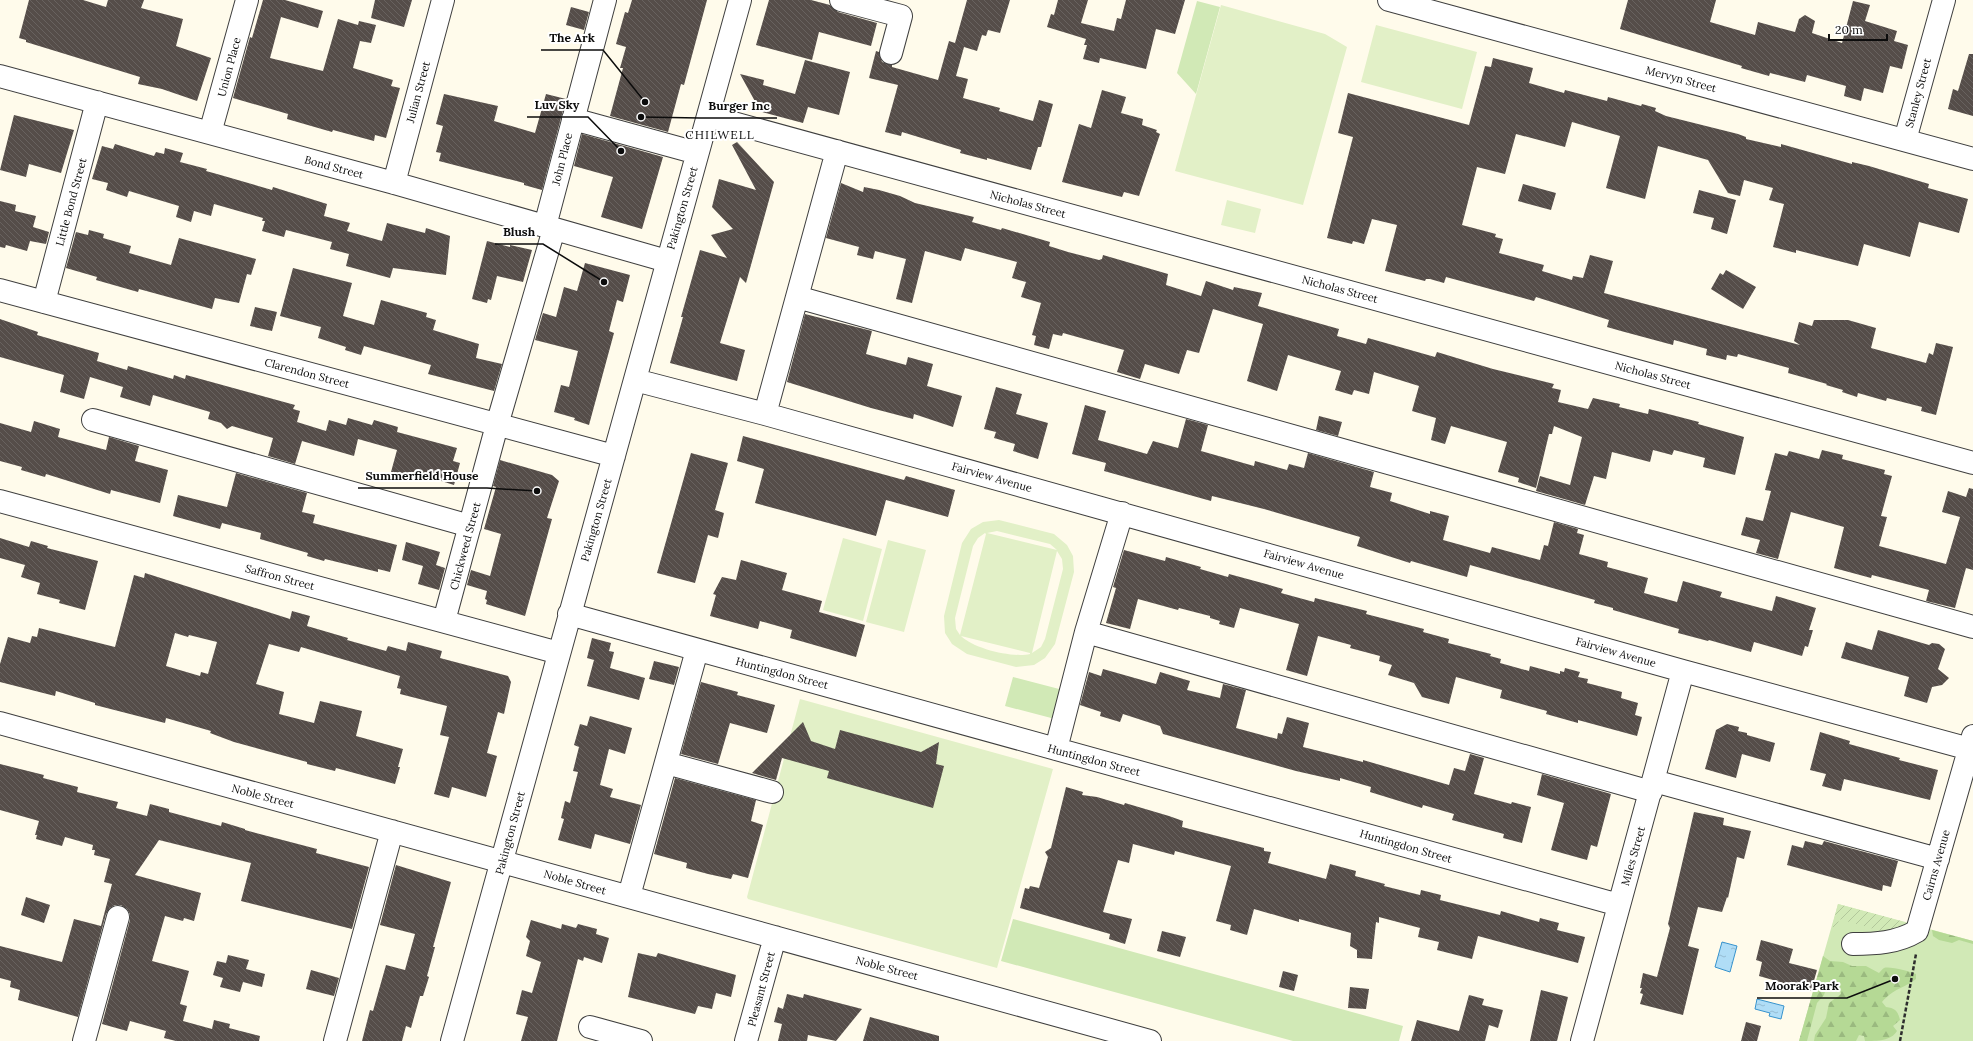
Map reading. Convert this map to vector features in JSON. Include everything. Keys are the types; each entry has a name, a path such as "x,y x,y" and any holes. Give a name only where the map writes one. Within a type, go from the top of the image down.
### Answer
{"street":[{"name":"Union Place","path":"210,133 247,0"},
{"name":"Julian Street","path":"394,183 442,0"},
{"name":"John Place","path":"497,425 550,227 573,119 605,0"},
{"name":"Pakington Street","path":"452,1041 740,0"},
{"path":"841,0 901,16 891,52"},
{"name":"Mervyn Street","path":"1389,0 1973,159"},
{"name":"Stanley Street","path":"1906,140 1944,0"},
{"name":"Bond Street","path":"0,76 394,183 667,261"},
{"name":"Little Bond Street","path":"44,302 97,102"},
{"name":"Nicholas Street","path":"708,116 1973,463"},
{"path":"573,119 697,153"},
{"path":"765,414 837,151"},
{"name":"Clarendon Street","path":"0,290 614,456"},
{"path":"797,297 1973,627"},
{"name":"Fairview Avenue","path":"635,380 765,414 1122,513 1683,671 1972,745"},
{"path":"93,420 470,526"},
{"name":"Chickweed Street","path":"444,621 497,425"},
{"name":"Saffron Street","path":"0,500 559,653"},
{"path":"1056,749 1086,632 1122,513"},
{"name":"Huntingdon Street","path":"569,614 1619,905"},
{"path":"1086,632 1653,787 1938,859"},
{"path":"629,896 697,650"},
{"name":"Miles Street","path":"1582,1041 1653,787 1683,671"},
{"name":"Noble Street","path":"0,723 1150,1041"},
{"name":"Cairns Avenue","path":"1917,932 1972,745"},
{"path":"666,762 772,792"},
{"path":"335,1041 392,832"},
{"path":"84,1041 118,917"},
{"path":"1853,944 1880,944 1917,932"},
{"name":"Pleasant Street","path":"746,1041 775,937"},
{"path":"590,1027 641,1041"}],"path":[{"path":"1900,1041 1916,956 1917,932"}],"green space":[{"path":"1197,1 1220,7 1196,94 1177,73"},
{"path":"1221,5 1325,34 1347,47 1303,205 1175,171"},
{"path":"1376,25 1477,52 1462,109 1361,82"},
{"path":"1227,200 1261,209 1255,233 1221,225"},
{"path":"999,520 1054,534 1067,545 1073,556 1074,572 1055,644 1045,658 1034,665 1016,667 967,654 952,644 945,633 944,616 962,543 971,529 983,522","holes":["997,531 1050,544 1057,550 987,533","985,533 986,534 960,635 956,629 955,618 973,546 978,538","1057,551 1062,559 1063,569 1045,639 1041,647 1032,653","961,636 1030,654 1014,655 994,651 967,641"]},
{"path":"843,538 882,549 863,621 823,610"},
{"path":"888,540 926,550 904,632 866,622"},
{"path":"1013,677 1063,690 1055,719 1005,706"},
{"path":"800,699 1053,769 997,968 748,899 747,897"},
{"path":"1838,904 1973,941 1973,1041 1799,1041"},
{"path":"1838,904 1909,923 1908,926 1881,931 1839,919 1837,928 1832,927"},
{"path":"1013,919 1403,1026 1399,1041 1293,1041 1001,961"},
{"path":"1932,930 1973,941 1973,944 1959,940 1952,943 1939,940 1933,936"},
{"path":"1823,956 1830,961 1843,962 1852,966 1866,966 1879,973 1883,968 1891,968 1916,974 1916,979 1886,997 1882,1002 1886,1007 1896,1010 1900,1020 1893,1026 1897,1031 1891,1037 1887,1039 1865,1041 1864,1036 1859,1035 1856,1041 1814,1041 1815,1035 1826,1018 1829,1003 1841,994 1839,987 1830,989 1827,985 1824,995 1817,1003 1807,1041 1799,1041"}],"water":[{"path":"1722,942 1737,946 1730,972 1715,967"},
{"path":"1757,999 1784,1006 1781,1019 1769,1016 1770,1013 1755,1009"}],"building":[{"path":"29,0 83,0 106,7 108,0 144,0 141,8 183,19 176,46 211,58 197,101 162,89 138,84 140,77 26,42 26,40 19,38"},
{"path":"263,0 285,0 323,11 318,28 281,17 270,58 323,71 338,19 358,25 359,21 376,25 371,43 360,41 353,68 393,80 391,86 400,88 386,138 375,135 374,141 333,130 332,132 287,119 288,114 233,98 250,37 252,38"},
{"path":"375,0 412,0 404,27 371,18"},
{"path":"632,0 707,0 684,85 681,84 668,132 610,116 623,68 620,68 626,47 616,44 625,12 628,13"},
{"path":"769,0 811,0 830,5 838,12 877,23 871,46 819,32 812,60 756,45"},
{"path":"967,0 1010,0 1000,33 988,30 986,36 982,35 977,51 964,47 956,76 968,79 963,98 1000,108 999,111 1033,121 1039,100 1053,104 1041,147 1038,147 1031,170 987,158 987,160 960,153 961,150 902,132 901,136 885,132 898,85 869,78 876,51 879,52 882,62 892,65 892,67 938,80 949,41 955,43"},
{"path":"1058,0 1088,0 1081,23 1114,31 1117,18 1121,19 1126,0 1185,0 1175,34 1156,29 1146,69 1100,58 1099,63 1083,59 1087,45 1084,45 1086,39 1047,27 1051,14 1054,15"},
{"path":"1628,0 1716,0 1710,22 1755,35 1758,22 1795,32 1799,19 1805,15 1815,21 1812,33 1842,43 1853,1 1870,5 1865,21 1897,31 1894,41 1908,45 1902,69 1890,66 1883,93 1864,88 1861,101 1844,96 1846,86 1807,75 1805,82 1770,73 1769,76 1741,68 1742,66 1620,29"},
{"path":"571,7 589,12 584,30 566,25"},
{"path":"1969,54 1973,54 1973,116 1948,109 1953,89 1958,91"},
{"path":"1493,58 1533,68 1529,83 1564,93 1565,90 1607,101 1608,97 1641,106 1642,104 1656,108 1655,111 1666,116 1738,134 1746,137 1746,139 1781,147 1781,144 1852,164 1852,162 1869,166 1929,184 1928,188 1968,199 1959,233 1919,222 1910,257 1864,244 1858,266 1796,250 1796,253 1773,247 1784,204 1769,200 1773,188 1744,180 1740,196 1728,193 1708,160 1658,146 1645,199 1606,188 1620,136 1572,122 1565,147 1516,134 1505,174 1477,167 1462,225 1496,234 1495,237 1503,239 1499,253 1544,265 1542,271 1572,280 1573,276 1583,278 1590,255 1613,261 1604,293 1800,345 1794,341 1799,322 1812,326 1814,320 1848,320 1876,328 1871,348 1926,363 1929,353 1933,355 1936,343 1953,347 1936,415 1921,411 1922,407 1887,398 1886,401 1858,393 1857,397 1842,392 1843,390 1826,385 1827,384 1788,373 1789,368 1738,354 1737,357 1727,355 1726,360 1706,355 1707,349 1674,340 1673,345 1607,327 1609,320 1536,297 1534,301 1446,277 1444,283 1430,279 1426,279 1425,281 1385,271 1397,225 1372,219 1364,244 1353,241 1352,244 1327,238 1353,137 1338,133 1348,93 1469,125 1485,66 1491,67"},
{"path":"805,60 850,72 839,115 808,107 803,123 755,110 757,105 740,74 764,80 763,85 795,94"},
{"path":"1102,90 1126,97 1121,113 1143,119 1142,125 1157,130 1156,132 1160,134 1139,196 1124,192 1122,197 1062,182 1079,124 1091,128"},
{"path":"444,94 498,106 494,121 535,133 546,94 566,99 542,190 524,185 524,183 439,161 441,153 436,152 443,126 436,124"},
{"path":"14,115 74,130 61,173 29,164 26,177 0,170"},
{"path":"582,134 663,157 642,229 601,217 613,177 574,166"},
{"path":"737,142 774,182 746,283 740,277 720,343 745,350 737,381 670,363 700,250 727,258 711,235 733,229 712,207 719,179 756,190 732,145"},
{"path":"115,144 154,156 156,152 164,154 165,148 183,153 180,162 272,190 273,187 327,204 324,216 350,223 347,231 382,241 387,223 425,233 426,228 450,236 446,275 393,268 390,278 346,266 349,254 330,249 332,242 286,230 284,237 262,231 265,221 262,221 263,218 214,204 211,216 194,211 191,222 176,217 179,206 129,191 127,197 106,190 108,183 92,179 102,146 113,149"},
{"path":"841,183 863,192 864,187 879,190 900,196 915,203 974,217 972,222 1001,230 1002,228 1050,242 1049,246 1068,252 1099,260 1102,259 1103,255 1168,274 1166,285 1201,296 1206,281 1233,290 1234,287 1262,293 1258,306 1339,329 1337,336 1366,344 1368,338 1435,357 1437,352 1493,369 1554,384 1552,388 1561,390 1558,402 1588,409 1593,398 1620,404 1619,407 1648,414 1649,409 1699,422 1698,424 1744,437 1735,475 1703,467 1705,458 1674,450 1672,455 1653,450 1650,462 1612,452 1606,479 1594,476 1585,505 1536,491 1540,476 1570,485 1582,437 1554,426 1552,434 1549,434 1536,488 1518,482 1519,478 1498,472 1507,442 1451,426 1445,444 1431,440 1436,418 1412,411 1419,386 1374,372 1369,394 1354,390 1352,395 1335,390 1341,371 1288,355 1277,391 1247,381 1263,324 1213,309 1199,353 1187,350 1179,374 1145,364 1140,379 1117,372 1124,350 1063,333 1062,336 1053,334 1049,349 1034,345 1036,336 1032,335 1041,303 1021,297 1026,282 1012,278 1017,262 965,248 961,261 925,251 912,303 896,299 906,259 875,251 873,259 857,255 859,247 826,238"},
{"path":"1523,184 1556,193 1551,210 1518,201"},
{"path":"1699,190 1736,200 1727,234 1711,229 1714,218 1693,213"},
{"path":"0,201 16,205 15,211 36,216 33,227 49,232 46,244 30,241 27,251 6,245 5,248 0,247"},
{"path":"89,230 104,234 103,238 131,246 129,253 171,265 179,238 256,259 251,275 247,274 239,303 215,298 212,309 139,289 138,292 96,280 97,277 66,268 76,232 88,235"},
{"path":"487,241 510,247 510,245 532,250 523,282 497,276 491,300 488,299 487,303 472,299"},
{"path":"585,263 630,275 623,302 617,300 609,331 614,333 589,425 574,420 575,418 554,412 561,385 569,387 578,351 535,340 543,313 556,317 564,287 577,291"},
{"path":"293,268 352,283 343,316 374,325 381,300 427,313 426,317 436,320 433,330 479,344 476,358 502,364 494,391 428,374 431,365 364,346 361,355 345,350 346,347 318,338 321,327 280,316"},
{"path":"1726,270 1756,287 1743,309 1711,289 1720,273 1723,275"},
{"path":"255,307 277,312 272,331 250,326"},
{"path":"805,314 872,331 866,354 906,365 908,357 933,364 927,386 962,396 953,427 914,414 913,419 871,408 787,382"},
{"path":"0,319 38,332 37,335 99,353 97,361 127,370 128,366 173,379 174,375 185,379 186,375 295,405 293,409 300,411 297,422 326,431 329,420 346,425 348,418 372,425 374,420 398,427 397,432 457,448 453,461 460,463 454,485 419,474 417,479 391,472 397,450 358,439 354,456 302,441 295,464 268,456 273,438 232,426 227,429 221,423 208,419 210,412 153,395 150,406 120,397 123,387 90,377 84,399 60,392 64,375 0,357"},
{"path":"996,387 1022,394 1016,414 1048,423 1038,459 1013,451 1015,444 994,438 996,432 984,429"},
{"path":"1085,405 1106,411 1098,440 1147,454 1153,441 1178,448 1186,419 1208,425 1201,451 1254,466 1255,461 1287,470 1289,464 1304,468 1308,453 1374,472 1370,487 1392,493 1390,501 1430,514 1430,511 1449,516 1443,540 1490,553 1492,547 1540,560 1544,545 1548,546 1554,522 1578,529 1577,533 1584,535 1579,554 1608,562 1607,567 1648,578 1644,593 1677,602 1683,581 1722,592 1720,597 1772,611 1776,596 1816,608 1809,630 1813,630 1808,647 1805,646 1802,656 1754,642 1751,652 1678,633 1679,629 1613,610 1613,608 1594,603 1595,600 1470,565 1467,577 1411,561 1410,563 1357,546 1360,537 1264,509 1212,496 1211,501 1104,471 1106,463 1072,454"},
{"path":"1319,416 1342,422 1338,436 1316,430"},
{"path":"34,421 60,429 58,437 106,450 109,437 139,446 135,461 168,470 160,503 111,490 110,494 46,474 45,477 21,470 22,467 0,461 0,423 31,432"},
{"path":"743,436 904,480 906,476 955,490 948,517 886,500 876,536 755,503 764,469 737,461"},
{"path":"1822,450 1843,455 1842,459 1885,470 1884,474 1892,476 1881,516 1887,517 1879,546 1946,564 1960,517 1942,512 1948,491 1966,497 1969,488 1973,489 1973,570 1966,568 1955,608 1926,601 1929,590 1872,575 1871,578 1834,568 1844,527 1791,512 1778,559 1756,553 1760,540 1741,535 1746,517 1763,521 1771,491 1765,490 1775,453 1787,456 1789,451 1819,459"},
{"path":"691,453 728,463 715,510 724,513 718,538 708,535 695,583 657,573"},
{"path":"500,460 552,475 559,481 547,518 552,519 525,616 486,604 487,600 485,599 487,591 467,585 471,570 490,576 501,534 484,529 496,487 493,486"},
{"path":"236,473 307,493 302,512 315,515 313,523 397,545 390,572 378,569 378,572 325,559 324,561 307,556 308,553 260,539 261,533 222,523 220,529 173,516 178,495 227,507"},
{"path":"0,538 29,547 31,541 48,546 47,548 98,561 85,610 59,603 60,600 37,594 40,583 21,577 25,565 0,558"},
{"path":"406,542 440,552 436,565 445,568 439,590 418,584 423,566 402,560"},
{"path":"1124,550 1165,561 1166,557 1201,567 1200,569 1228,577 1229,574 1266,584 1283,589 1281,593 1314,602 1315,598 1367,611 1366,614 1424,629 1423,632 1449,639 1448,643 1491,654 1490,656 1501,659 1500,663 1529,671 1530,666 1560,674 1560,671 1564,672 1565,668 1580,672 1578,677 1588,679 1587,683 1622,692 1621,698 1638,703 1635,715 1642,717 1637,736 1578,720 1578,723 1546,714 1547,711 1500,698 1502,690 1456,677 1449,704 1422,697 1414,683 1388,675 1392,665 1379,661 1380,656 1350,648 1351,645 1318,636 1307,676 1286,670 1299,624 1240,608 1234,628 1219,624 1220,621 1210,618 1210,616 1179,608 1178,610 1138,599 1130,629 1106,623 1116,588 1113,587"},
{"path":"741,560 787,573 782,590 822,601 819,612 865,625 856,657 790,638 792,630 760,621 758,629 710,616 716,595 713,594 722,577 736,580"},
{"path":"145,573 290,619 292,611 310,616 307,626 348,638 347,640 386,651 388,646 406,651 408,642 442,651 440,658 508,676 511,682 504,714 498,712 487,753 497,756 486,797 452,787 449,798 434,794 449,737 440,735 447,706 400,694 401,689 397,688 400,676 301,647 299,652 269,644 256,684 284,692 279,714 314,723 320,701 362,711 356,736 403,749 395,784 336,768 335,771 307,764 307,762 234,742 210,733 211,731 166,718 165,723 95,705 95,703 56,691 55,696 0,682 0,664 8,637 30,643 32,636 37,637 39,628 115,647 134,575 144,578","holes":["175,633 188,637 189,635 217,642 208,674 201,672 200,676 166,666"]},
{"path":"1878,630 1929,645 1932,643 1939,644 1945,649 1938,669 1949,678 1942,685 1932,687 1927,703 1904,696 1909,677 1841,658 1846,642 1872,650"},
{"path":"592,638 611,643 609,651 614,652 610,668 645,678 639,700 587,686 594,660 587,658"},
{"path":"654,661 679,667 674,685 649,679"},
{"path":"1103,669 1156,684 1160,672 1190,681 1187,690 1220,698 1223,684 1246,690 1236,728 1277,739 1278,733 1282,734 1287,717 1309,723 1303,747 1363,762 1363,760 1449,785 1454,768 1465,771 1470,754 1484,758 1474,794 1511,804 1512,802 1531,807 1522,843 1503,838 1504,834 1452,820 1454,814 1423,805 1422,808 1370,792 1371,787 1340,778 1340,781 1296,771 1163,734 1160,726 1123,714 1120,722 1100,716 1101,712 1080,705 1089,672 1101,676"},
{"path":"701,682 738,692 737,695 775,705 767,733 730,723 718,764 681,754"},
{"path":"590,716 632,728 625,754 609,749 600,785 613,789 610,797 641,805 630,844 595,834 591,849 558,840 564,819 561,818 565,801 570,803 578,772 573,771 579,747 574,745 580,724 587,726"},
{"path":"803,722 811,741 835,749 840,730 921,752 939,742 936,764 944,766 933,808 827,778 829,771 782,758 776,780 752,773"},
{"path":"1727,724 1739,727 1738,731 1747,733 1747,735 1775,743 1770,762 1742,754 1736,778 1705,769 1716,730"},
{"path":"1820,732 1850,741 1849,744 1900,758 1899,760 1938,770 1930,800 1844,779 1841,791 1822,786 1826,774 1810,770"},
{"path":"0,764 44,775 43,778 78,787 77,792 118,802 116,808 147,816 150,804 169,809 169,812 221,826 222,822 245,830 317,849 316,853 369,867 352,929 241,901 251,863 159,840 135,875 201,893 194,921 184,918 183,921 165,916 152,961 189,971 180,1004 187,1006 183,1021 212,1029 214,1020 230,1024 229,1028 260,1036 259,1041 176,1041 164,1038 166,1031 130,1021 127,1031 102,1024 130,920 130,914 127,909 121,905 115,905 110,908 106,914 78,1017 18,1000 20,990 10,987 11,981 0,978 0,946 62,962 74,919 101,926 112,884 104,882 110,859 94,855 95,850 92,850 93,845 65,837 62,846 36,839 37,835 35,835 39,821 0,810"},
{"path":"1542,774 1611,794 1597,847 1591,845 1587,860 1551,850 1564,803 1537,795"},
{"path":"675,778 756,800 751,821 763,825 748,878 733,874 731,879 708,874 686,868 687,863 654,854"},
{"path":"1066,787 1083,792 1082,795 1097,797 1124,805 1125,803 1169,816 1183,821 1182,827 1264,848 1264,851 1271,852 1268,863 1326,879 1330,864 1356,871 1355,876 1385,884 1384,886 1420,895 1421,890 1441,895 1440,900 1500,915 1501,911 1539,922 1540,918 1559,923 1557,930 1585,937 1578,963 1478,936 1472,959 1437,950 1439,942 1418,937 1420,928 1379,917 1379,923 1376,922 1372,959 1357,958 1357,950 1350,946 1351,933 1299,919 1299,922 1254,909 1247,935 1230,930 1231,925 1216,921 1231,866 1175,851 1174,855 1133,844 1129,863 1118,860 1103,912 1132,919 1125,944 1109,939 1110,934 1020,908 1025,888 1029,889 1030,886 1039,888 1048,857 1045,852 1051,848"},
{"path":"1694,812 1724,818 1723,825 1751,831 1744,859 1737,857 1728,898 1727,897 1722,912 1698,907 1688,946 1699,949 1683,1015 1640,1004 1643,994 1640,993 1642,988 1640,988 1643,973 1657,977 1670,928 1668,924"},
{"path":"1805,841 1822,845 1824,841 1898,861 1891,887 1883,885 1882,891 1787,865 1792,845 1803,848"},
{"path":"396,865 451,882 433,947 435,947 427,976 429,977 423,996 420,996 411,1028 406,1026 402,1041 362,1041 370,1010 373,1011 386,965 405,970 415,934 380,925"},
{"path":"26,897 50,905 44,923 21,915"},
{"path":"531,920 561,929 562,924 576,928 578,924 597,929 596,934 609,938 602,963 584,957 583,961 578,959 557,1041 521,1041 528,1017 516,1014 522,990 532,993 541,962 526,956 530,941 526,937"},
{"path":"1162,931 1186,937 1180,957 1157,951"},
{"path":"1761,940 1793,949 1789,963 1817,970 1811,991 1759,976 1762,962 1756,960"},
{"path":"638,953 656,957 658,953 736,975 731,997 716,993 712,1009 698,1006 695,1014 628,997"},
{"path":"228,955 249,960 246,969 265,974 262,987 243,982 240,992 220,987 223,978 213,975 217,961 226,963"},
{"path":"311,970 339,978 334,996 306,989"},
{"path":"1283,971 1298,975 1294,991 1279,987"},
{"path":"1350,987 1369,989 1366,1009 1348,1008"},
{"path":"1541,990 1568,997 1557,1041 1530,1041"},
{"path":"787,994 803,998 804,994 862,1009 836,1041 808,1035 807,1041 778,1041 782,1024 774,1022 778,1007 783,1009"},
{"path":"1469,995 1484,999 1482,1005 1503,1010 1498,1028 1489,1025 1485,1041 1411,1041 1417,1020 1459,1031"},
{"path":"870,1017 939,1036 939,1041 863,1041"},
{"path":"1746,1022 1761,1026 1757,1041 1741,1041"}],"place":[{"name":"The Ark","path":"645,102"},
{"name":"Burger Inc","path":"641,117"},
{"name":"Luv Sky","path":"621,151"},
{"name":"Blush","path":"604,282"},
{"name":"Summerfield House","path":"537,491"},
{"name":"Moorak Park","path":"1895,979"}],"district":[{"name":"CHILWELL","path":"720,135"}]}
